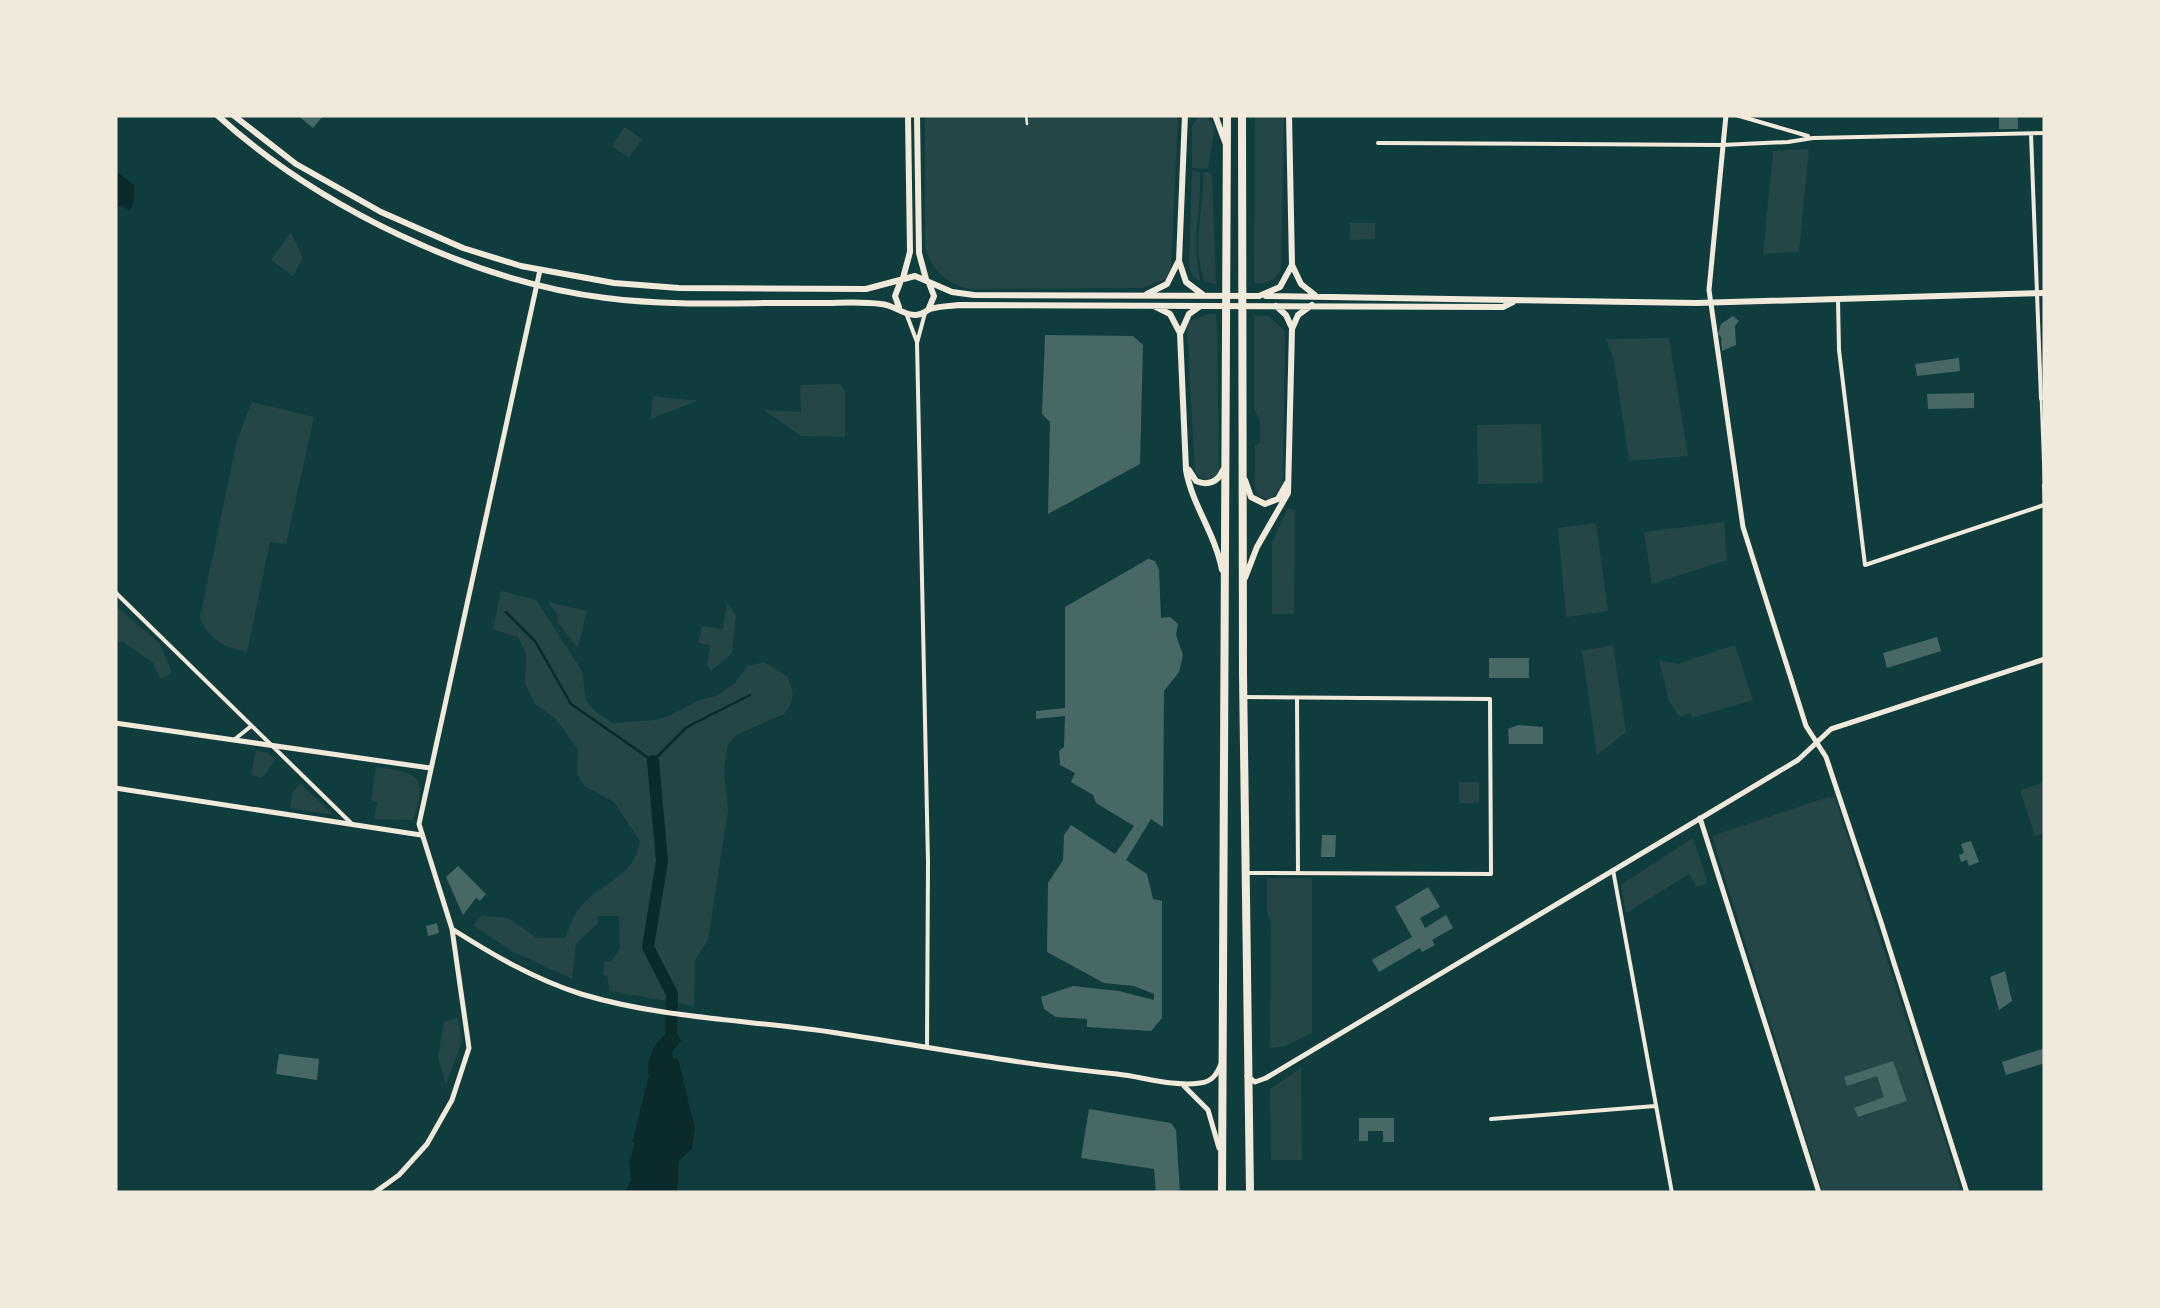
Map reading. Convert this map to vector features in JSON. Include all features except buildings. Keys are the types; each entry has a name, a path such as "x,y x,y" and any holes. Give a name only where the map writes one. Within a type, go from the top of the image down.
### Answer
{"highway":[{"path":"1222,1193 1227,115"},
{"path":"1243,118 1242,594 1250,1193"}],"main road":[{"path":"218,115 262,153 337,202 459,258 537,284 644,301 867,302 899,307"},
{"path":"233,115 296,164 380,212 463,248 540,270 614,283 679,288 866,288 915,276 952,292 974,295 1143,295 1270,304 1503,306 1513,302"},
{"path":"908,115 910,252 895,296 899,307 916,315 960,305 1150,305 1259,296 1710,303 2041,294"},
{"path":"918,115 919,252 934,296 927,311"},
{"path":"1189,115 1184,128 1179,261 1186,282 1207,300"},
{"path":"1215,115 1227,149"},
{"path":"1290,115 1292,265 1301,284 1321,297"},
{"path":"1143,295 1167,284 1179,261"},
{"path":"1259,296 1280,287 1292,265"},
{"path":"1180,333 1189,314 1207,300"},
{"path":"1270,304 1281,310 1292,329"},
{"path":"1242,594 1250,563 1286,499 1292,329 1298,315 1313,304"},
{"path":"1150,305 1170,314 1180,333 1190,488 1216,544 1227,594"},
{"path":"1186,459 1192,477 1205,484 1218,479 1226,459"},
{"path":"1242,470 1251,497 1260,504 1278,499 1288,477"}],"street":[{"path":"1726,115 1710,303 1743,527 1806,726 1819,738 1882,922 1967,1193"},
{"path":"1736,115 1812,138"},
{"path":"1378,143 1722,145 1812,138 2045,133"},
{"path":"2031,134 2041,294 2041,399"},
{"path":"374,1193 389,1184 427,1144 452,1100 465,1062 468,1035 453,957 452,929 419,824 540,270"},
{"path":"1838,300 1839,350 1865,565 2045,506 2044,486"},
{"path":"917,343 927,311"},
{"path":"906,313 917,343 918,364 928,862 927,1047"},
{"path":"115,592 352,825"},
{"path":"1247,1076 1255,1082 1266,1078 1798,760 1831,729 2045,659"},
{"path":"1243,697 1490,699 1491,874 1246,873"},
{"path":"1298,698 1298,874"},
{"path":"115,723 430,768"},
{"path":"230,740 240,738 250,727"},
{"path":"115,788 421,835"},
{"path":"1704,816 1819,1193"},
{"path":"1613,870 1672,1193"},
{"path":"452,929 510,964 554,984 582,994 690,1016 811,1029 1182,1084 1211,1079 1223,1055"},
{"path":"1182,1084 1208,1110 1222,1157"},
{"path":"1491,1119 1656,1106"}],"lane":[{"path":"2041,399 2044,486"}],"path":[{"path":"1026,115 1027,124"}],"shaded area":[{"path":"925,115 1178,115 1171,268 1166,279 1142,288 973,289 949,281 932,263 925,247"},
{"path":"1255,115 1284,115 1281,269 1273,279 1258,283 1254,283"},
{"path":"1206,116 1215,126 1208,169 1192,168 1192,126 1198,117"},
{"path":"625,127 642,139 629,158 612,146"},
{"path":"1809,149 1799,252 1763,254 1773,151"},
{"path":"115,170 134,185 130,211 122,205 115,208"},
{"path":"1192,171 1200,172 1196,254 1201,282 1193,276 1189,265"},
{"path":"1203,172 1212,177 1216,284 1205,282 1199,254"},
{"path":"1350,223 1375,223 1375,239 1350,240"},
{"path":"291,232 303,258 293,276 271,260"},
{"path":"1216,314 1219,468 1217,475 1207,480 1195,474 1187,327 1190,321"},
{"path":"1254,315 1268,316 1285,331 1283,477 1281,489 1270,499 1259,497 1255,489 1255,446 1260,442 1260,422 1254,408"},
{"path":"1669,338 1688,456 1629,461 1614,360 1606,339"},
{"path":"840,384 845,391 845,437 801,436 764,410 801,412 800,385"},
{"path":"653,396 697,401 650,419"},
{"path":"252,402 314,417 286,544 270,542 247,652 218,641 200,617 237,440"},
{"path":"1541,424 1543,483 1478,484 1477,425"},
{"path":"1288,508 1295,510 1294,614 1272,614 1272,542"},
{"path":"1724,522 1727,560 1652,584 1644,532"},
{"path":"1596,523 1608,611 1566,617 1558,528"},
{"path":"501,591 536,600 582,671 586,701 613,723 669,716 716,696 734,684 748,666 764,662 788,677 793,693 784,714 736,735 728,745 724,771 728,810 708,940 695,960 694,1006 610,991 607,976 603,975 604,962 611,962 620,948 619,916 597,916 598,923 576,944 572,979 512,951 473,925 482,916 508,918 537,938 565,938 586,900 630,865 640,841 614,802 584,786 577,774 578,749 555,718 535,704 525,683 526,654 518,637 493,629"},
{"path":"548,602 587,611 578,648 558,623 558,616"},
{"path":"727,602 736,616 732,653 711,671 707,664 710,645 698,643 702,626 723,629"},
{"path":"115,605 160,644 172,673 160,679 153,663 122,641 115,643"},
{"path":"1613,645 1626,732 1597,755 1582,651"},
{"path":"1735,645 1753,700 1692,718 1690,713 1680,717 1669,701 1659,660 1678,664"},
{"path":"256,750 275,760 262,778 251,775"},
{"path":"376,767 402,771 416,779 420,794 413,820 374,819 377,802 371,801"},
{"path":"1459,782 1479,782 1479,803 1459,803"},
{"path":"2045,782 2045,833 2035,836 2020,790"},
{"path":"300,783 333,815 290,808 292,794"},
{"path":"1828,797 1835,798 1962,1193 1823,1193 1712,836"},
{"path":"1693,838 1708,883 1697,887 1689,874 1626,913 1621,885"},
{"path":"1267,878 1312,878 1312,1033 1285,1046 1270,1048 1271,922 1267,913"},
{"path":"458,1018 462,1041 446,1085 438,1058 444,1022"},
{"path":"674,1026 681,1041 672,1052 673,1059 678,1058 695,1128 692,1149 679,1161 677,1193 625,1193 631,1180 629,1161 635,1144 632,1142 651,1054"},
{"path":"1301,1068 1302,1160 1271,1160 1270,1089"}],"waterway":[{"path":"506,612 535,641 571,704 653,761 687,727 750,695"},
{"path":"653,761 662,861 648,947 672,994 671,1041"}]}
